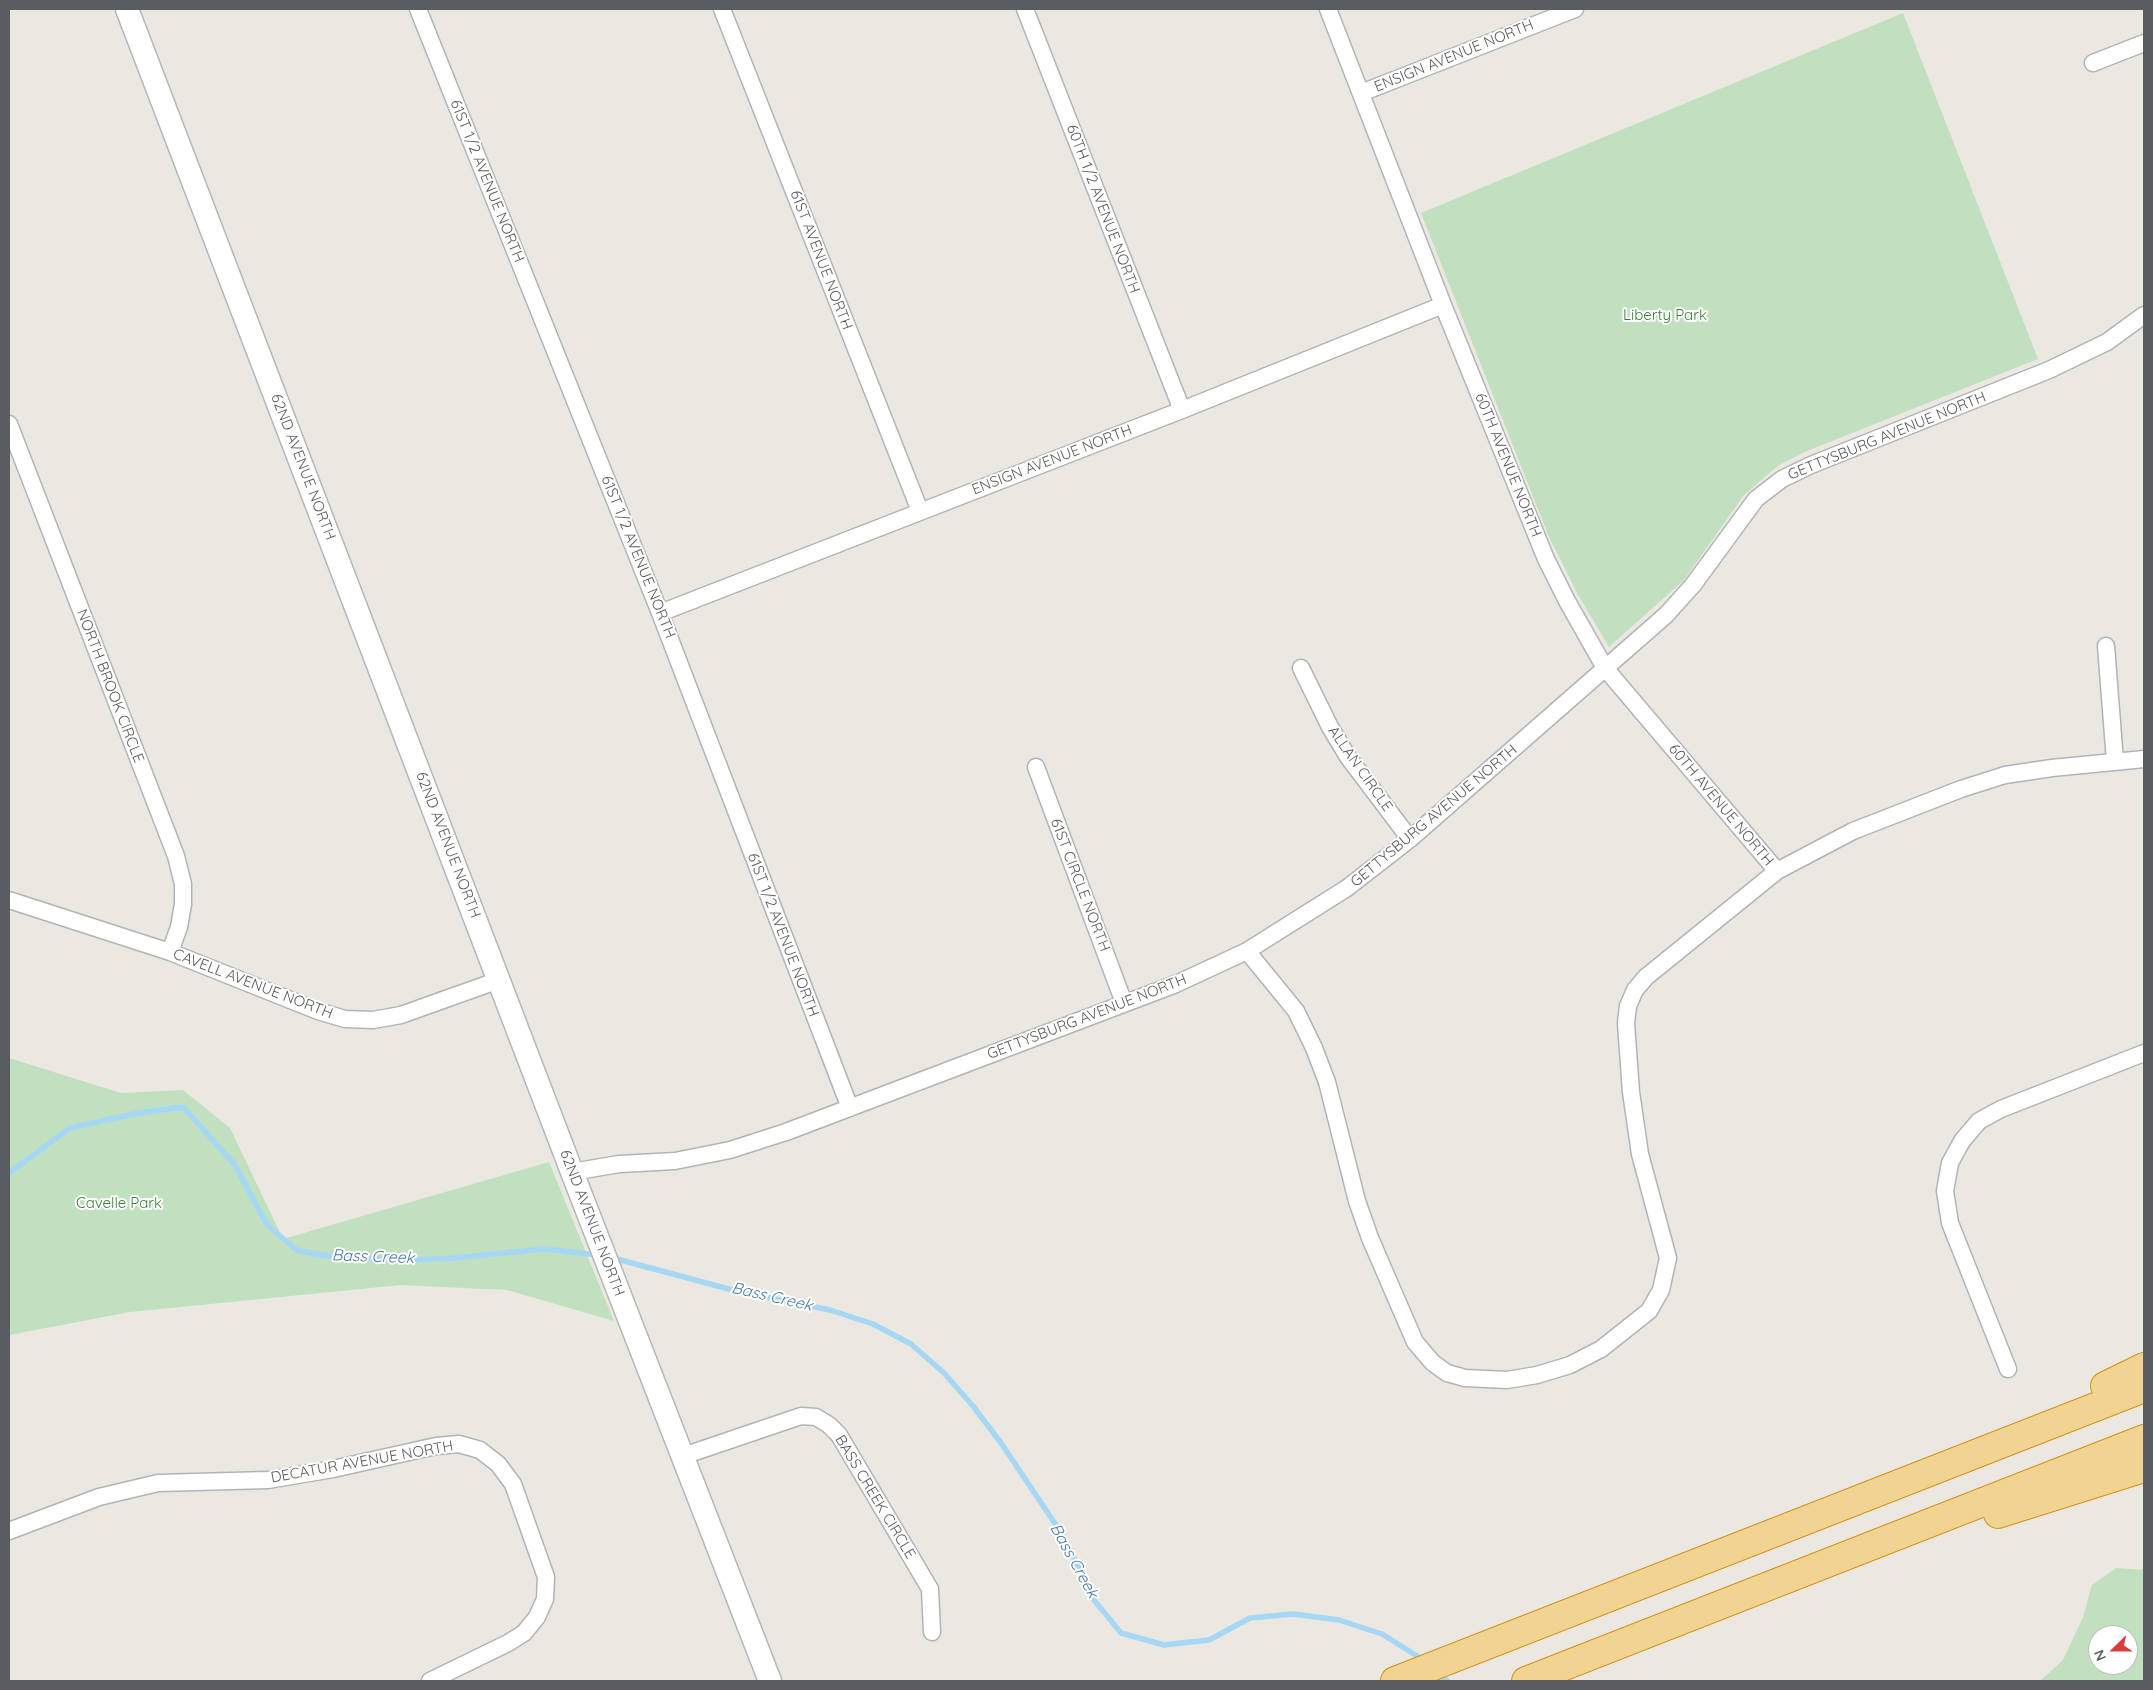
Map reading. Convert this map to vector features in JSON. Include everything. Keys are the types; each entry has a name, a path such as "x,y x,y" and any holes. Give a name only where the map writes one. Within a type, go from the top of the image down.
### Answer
{"highway":[{"path":"1964,1458 2144,1367"},
{"path":"1396,1681 2144,1388"},
{"path":"1526,1681 1876,1545 2144,1438"},
{"path":"1876,1545 1972,1522 2144,1468"}],"street":[{"name":"62ND AVENUE NORTH","path":"127,9 572,1172 770,1681"},
{"name":"61ST 1/2 AVENUE NORTH","path":"418,9 660,613 850,1108"},
{"name":"61ST AVENUE NORTH","path":"722,9 920,511"},
{"name":"60TH 1/2 AVENUE NORTH","path":"1025,9 1182,410"},
{"name":"60TH AVENUE NORTH","path":"1328,9 1443,305 1546,560 1605,668 1777,871"},
{"name":"ENSIGN AVENUE NORTH","path":"1361,93 1575,9"},
{"path":"2093,63 2144,42"},
{"name":"ENSIGN AVENUE NORTH","path":"660,613 1182,410 1443,305"},
{"name":"GETTYSBURG AVENUE NORTH","path":"572,1172 619,1164 675,1161 730,1150 850,1108 1176,984 1247,951 1348,888 1410,839 1666,615 1693,585 1756,499 1782,479 1811,465 2049,370 2107,342 2144,316"},
{"name":"NORTH BROOK CIRCLE","path":"9,424 176,856 183,884 183,904 179,927 170,952"},
{"path":"2106,646 2115,761"},
{"name":"ALLAN CIRCLE","path":"1301,668 1330,727 1348,757 1410,839"},
{"path":"1247,951 1296,1011 1314,1048 1327,1082 1357,1201 1370,1238 1415,1342 1433,1363 1447,1374 1482,1380 1507,1380 1537,1375 1570,1365 1602,1349 1649,1311 1661,1290 1668,1258 1640,1154 1626,1023 1628,1006 1635,990 1646,977 1777,871 1853,831 1961,789 2005,775 2144,759"},
{"name":"61ST CIRCLE NORTH","path":"1036,767 1124,1003"},
{"name":"CAVELL AVENUE NORTH","path":"9,900 170,952 318,1011 345,1019 373,1020 401,1015 499,980"},
{"path":"2008,1369 1950,1223 1945,1190 1950,1163 1962,1141 1979,1121 2001,1109 2144,1053"},
{"name":"BASS CREEK CIRCLE","path":"683,1456 801,1416 816,1417 829,1425 839,1435 930,1589 932,1632"},
{"name":"DECATUR AVENUE NORTH","path":"9,1531 72,1506 129,1488 158,1483 268,1480 332,1469 436,1446 459,1444 480,1450 498,1464 513,1484 546,1577 545,1599 537,1617 524,1633 508,1643 430,1681"}],"green space":[{"name":"Liberty Park","path":"1903,13 2038,359 1807,451 1779,465 1744,495 1684,580 1609,647 1577,593 1549,537 1421,213"},
{"name":"Cavelle Park","path":"9,1058 121,1093 183,1090 230,1128 283,1239 549,1162 614,1321 507,1290 401,1285 130,1312 9,1335"},
{"path":"2116,1568 2144,1570 2144,1681 2040,1681 2063,1660 2083,1617 2092,1585"}],"waterway":[{"name":"Bass Creek","path":"9,1173 70,1128 139,1113 183,1107 235,1165 267,1225 298,1251 341,1258 410,1260 455,1258 544,1249 599,1255"},
{"name":"Bass Creek","path":"613,1258 740,1292 830,1310 873,1324 911,1344 944,1373 973,1406 1001,1443 1064,1537 1094,1600 1121,1633 1164,1645 1209,1640 1250,1618 1293,1614 1339,1620 1382,1634 1425,1661"},
{"name":"Bass Creek","path":"1437,1673 1447,1681"}]}
